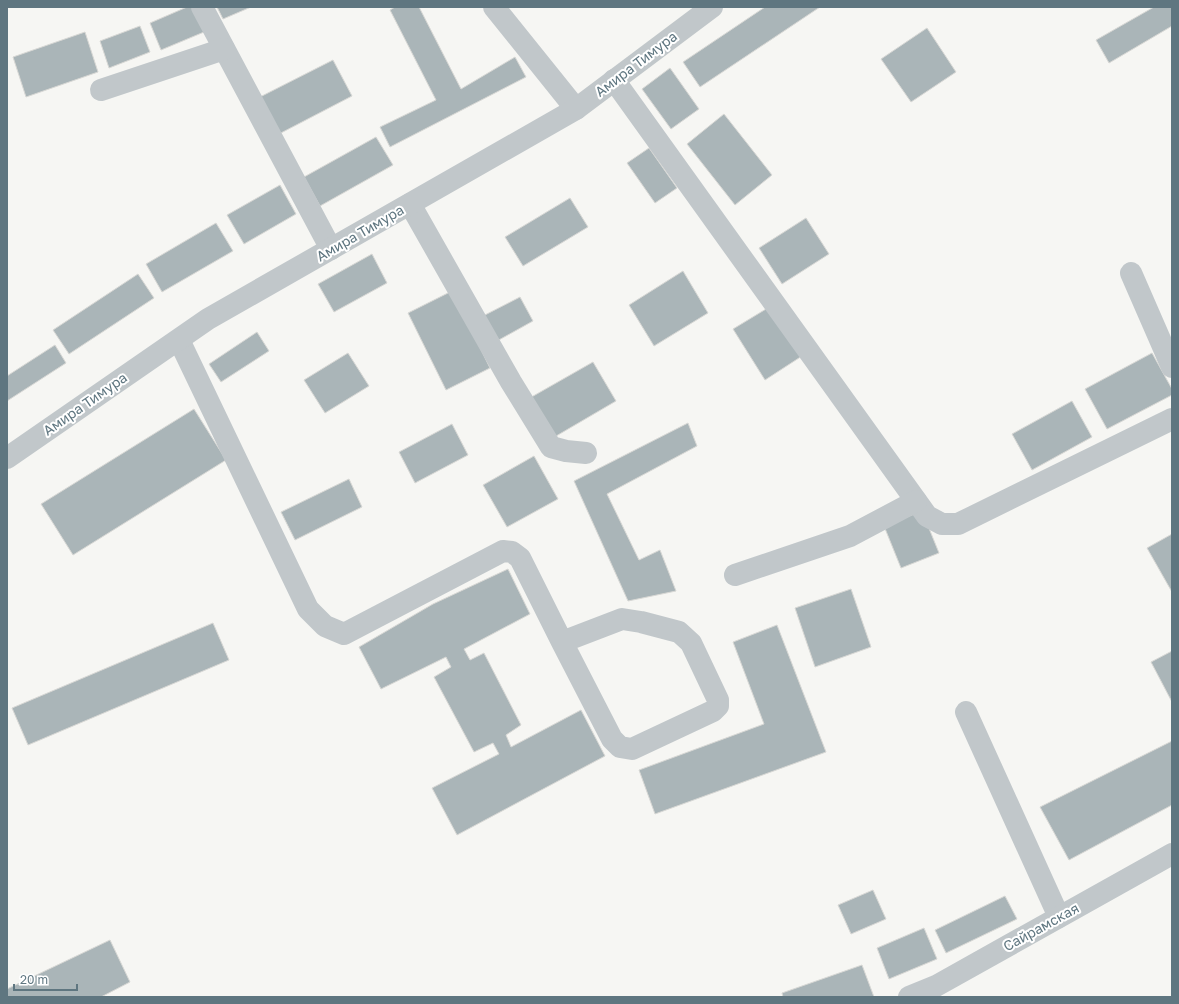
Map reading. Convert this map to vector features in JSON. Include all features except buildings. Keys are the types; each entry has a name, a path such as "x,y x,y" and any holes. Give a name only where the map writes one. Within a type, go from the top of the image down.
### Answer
{"street":[{"path":"202,7 331,250"},
{"path":"494,7 576,109"},
{"name":"Амира Тимура","path":"7,458 208,319 576,109 712,7"},
{"path":"101,90 224,49"},
{"path":"614,80 927,516 942,524 958,524 1172,419"},
{"path":"410,204 511,382 552,447 566,451 586,453"},
{"path":"1130,273 1172,367"},
{"path":"179,340 308,609 324,626 344,634 504,551 512,552 520,558 562,642 612,739 620,747 632,749 714,711 718,706 718,700 691,644 679,632 641,622 622,619 562,642"},
{"path":"734,575 850,536 916,501"},
{"path":"966,712 1059,917"},
{"name":"Сайрамская","path":"909,997 936,986 1172,854"}]}
